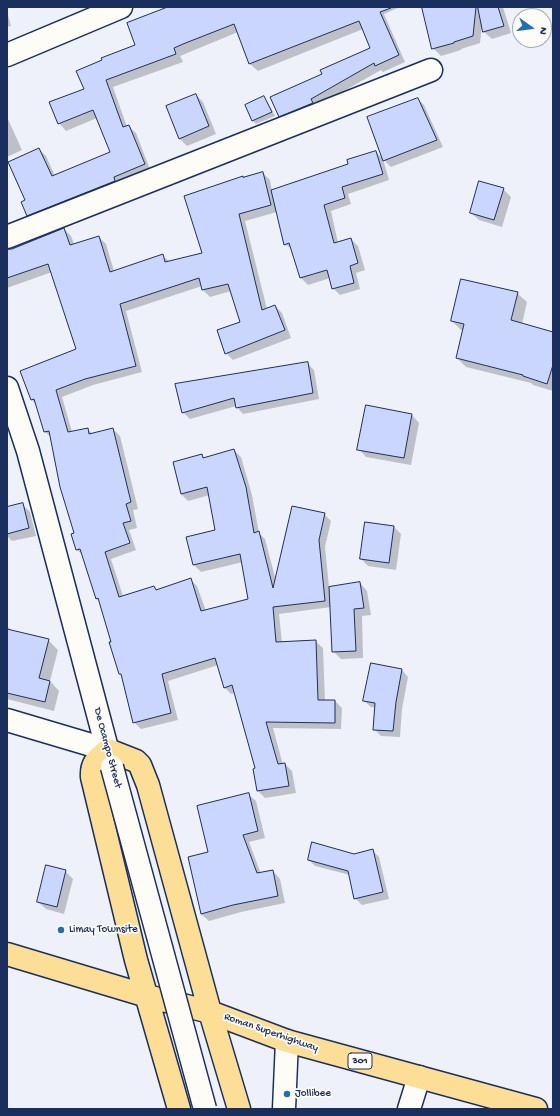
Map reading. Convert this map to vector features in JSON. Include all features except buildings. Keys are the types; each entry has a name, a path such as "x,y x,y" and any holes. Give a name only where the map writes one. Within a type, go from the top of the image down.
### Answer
{"main road":[{"path":"179,1109 136,960 92,777 91,769 94,763 110,758 136,761 143,770 210,1012 239,1109"},
{"name":"Roman Superhighway","path":"7,954 147,996 210,1012 287,1041 536,1109"}],"street":[{"path":"7,55 121,7"},
{"path":"7,237 431,70"},
{"name":"De Ocampo Street","path":"7,388 28,450 205,1109"},
{"path":"7,445 28,450"},
{"path":"7,720 110,758"},
{"path":"284,1109 287,1041"},
{"path":"410,1109 419,1077"}],"place":[{"name":"Limay Townsite","path":"61,930"},
{"name":"Jollibee","path":"287,1094"}]}
